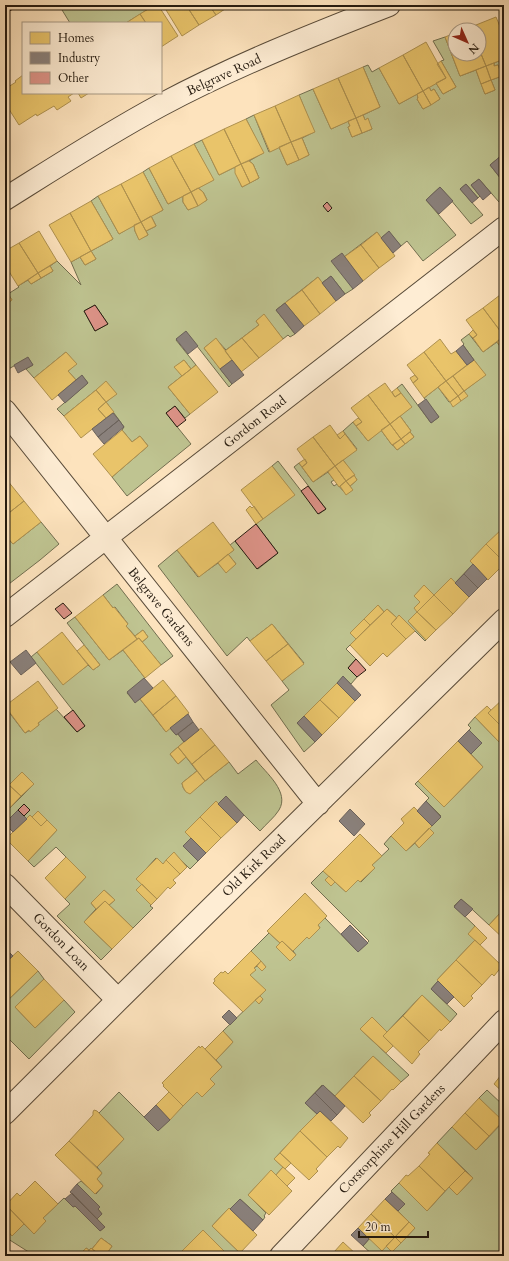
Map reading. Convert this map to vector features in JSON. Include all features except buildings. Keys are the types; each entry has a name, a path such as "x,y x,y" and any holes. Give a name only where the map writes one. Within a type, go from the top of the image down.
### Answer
{"street":[{"name":"Belgrave Road","path":"5,199 77,153 162,105 272,53 389,5"},
{"name":"Gordon Road","path":"5,616 504,228"},
{"name":"Belgrave Gardens","path":"5,411 318,804"},
{"name":"Old Kirk Road","path":"5,1113 504,620"},
{"name":"Gordon Loan","path":"5,885 118,1000"},
{"name":"Corstorphine Hill Gardens","path":"281,1256 504,1021"}],"green space":[{"path":"59,5 155,5 128,22 69,22"},
{"path":"445,37 447,42 447,62 455,62 460,76 476,70 485,94 495,90 491,80 502,76 498,65 494,66 494,63 499,61 501,68 504,69 504,157 502,155 490,165 504,183 504,198 499,202 479,179 471,185 480,196 478,198 466,184 460,189 483,215 471,224 440,187 426,200 456,235 423,261 407,241 401,246 389,232 381,238 377,232 344,257 353,289 345,294 331,276 322,283 318,277 276,310 295,334 290,337 288,335 283,339 264,315 256,321 259,325 226,350 216,339 204,348 232,384 229,387 186,332 176,340 196,365 191,369 184,360 175,367 182,376 168,387 190,414 185,418 175,406 166,413 191,444 127,496 112,477 148,446 140,436 132,442 122,430 124,427 106,402 116,394 106,382 64,416 57,409 88,383 82,376 76,380 68,371 76,364 66,352 34,378 26,369 33,365 28,358 5,371 5,305 12,300 8,294 28,280 31,284 53,271 50,266 57,261 81,285 71,262 80,257 85,265 96,259 91,251 113,239 91,201 98,196 119,234 134,225 139,239 148,235 146,231 156,226 151,216 163,210 143,172 149,168 168,204 183,196 183,202 188,210 207,200 203,192 198,188 213,180 194,144 202,140 219,175 235,167 242,187 259,178 253,164 249,161 263,153 246,119 254,115 269,152 279,147 287,165 309,155 302,138 314,132 299,95 313,89 331,129 348,121 350,126 348,127 352,137 372,129 367,119 365,120 363,115 380,107 363,67 368,65 372,72 379,68 399,104 417,94 417,99 423,109 440,99 434,89 431,91 429,87 436,83 443,94 456,87 441,61 444,60 433,41","holes":["95,305 108,324 95,331 84,311"]},
{"path":"469,334 483,352 497,342 504,352 504,529 503,528 470,561 473,564 455,583 434,595 424,586 414,596 420,602 417,612 408,621 426,640 425,641 400,616 397,618 387,609 384,612 378,605 350,633 356,639 346,649 356,659 348,668 357,677 351,684 343,677 297,723 315,742 304,752 271,705 289,690 282,681 304,663 272,624 250,641 247,637 227,656 158,566 177,550 198,577 218,563 226,572 236,564 228,554 234,550 230,545 235,541 258,569 278,553 256,524 294,495 272,466 278,461 319,514 326,509 294,467 299,463 313,482 328,472 334,480 331,482 334,486 337,484 346,494 352,490 350,486 357,480 343,460 357,449 343,431 353,422 368,441 381,430 397,450 414,437 400,416 411,407 397,388 402,384 431,423 439,417 424,398 438,387 449,402 467,396 464,391 485,375 461,340"},
{"path":"41,522 59,544 5,587 5,535 13,544"},
{"path":"117,584 173,656 161,665 142,642 148,637 143,630 135,636 126,626 128,624 115,607 113,608 103,595"},
{"path":"75,617 109,660 123,650 145,678 127,693 135,702 140,699 166,732 170,728 176,735 178,734 184,742 170,754 178,764 186,757 197,771 182,783 186,791 190,793 229,762 238,774 256,760 275,783 279,790 282,803 275,816 260,831 226,797 218,804 215,802 185,832 191,838 183,846 198,861 190,869 174,853 163,864 156,858 137,879 142,884 136,890 153,908 133,928 109,905 115,900 104,890 91,903 96,909 84,922 112,949 101,960 57,916 70,904 65,899 86,877 56,847 34,867 28,861 57,830 38,811 32,817 30,815 27,819 24,816 30,810 24,804 5,823 5,813 34,784 22,772 5,789 5,707 25,733 39,725 38,723 56,709 77,732 85,726 31,657 37,652 63,684 88,665 93,670 100,665 67,623"},
{"path":"475,717 502,745 504,743 504,909 489,925 461,899 454,906 475,926 475,940 437,980 438,981 431,989 457,1014 450,1022 422,995 387,1032 372,1017 360,1029 409,1075 401,1082 373,1056 335,1096 322,1085 305,1103 317,1114 274,1159 283,1167 276,1175 271,1171 248,1195 266,1213 263,1220 240,1199 212,1226 240,1253 237,1256 235,1254 229,1256 203,1230 177,1256 105,1256 112,1246 101,1238 92,1249 91,1248 89,1250 86,1248 79,1256 35,1256 5,1237 5,1228 12,1236 24,1224 34,1233 46,1221 43,1218 64,1198 73,1207 75,1206 100,1231 105,1227 97,1219 102,1214 98,1209 100,1207 77,1184 81,1181 96,1194 103,1186 97,1179 102,1173 97,1167 124,1139 99,1113 119,1092 158,1131 197,1092 202,1097 210,1079 222,1067 216,1060 233,1042 223,1031 255,1000 259,1004 263,999 260,996 265,990 250,975 257,966 262,971 266,967 251,951 269,933 280,943 276,947 290,961 296,955 293,951 307,937 309,939 320,928 318,925 325,918 358,952 369,941 311,883 323,871 329,876 331,886 335,882 346,892 358,880 361,882 375,868 372,865 389,849 384,844 391,836 406,851 415,843 419,848 434,833 429,828 441,816 426,801 429,798 415,784 418,781 444,807 483,767 471,754 482,743 469,730 471,728 468,725"},
{"path":"38,971 44,979 15,1007 35,1028 64,1000 75,1012 29,1059 5,1035 5,1003"},
{"path":"487,1090 504,1106 504,1256 374,1256 363,1246 369,1239 386,1246 392,1252 415,1228 398,1211 404,1204 391,1191 399,1183 427,1211 449,1187 457,1195 473,1178 437,1143 452,1127 476,1150 503,1122 479,1098"}]}
